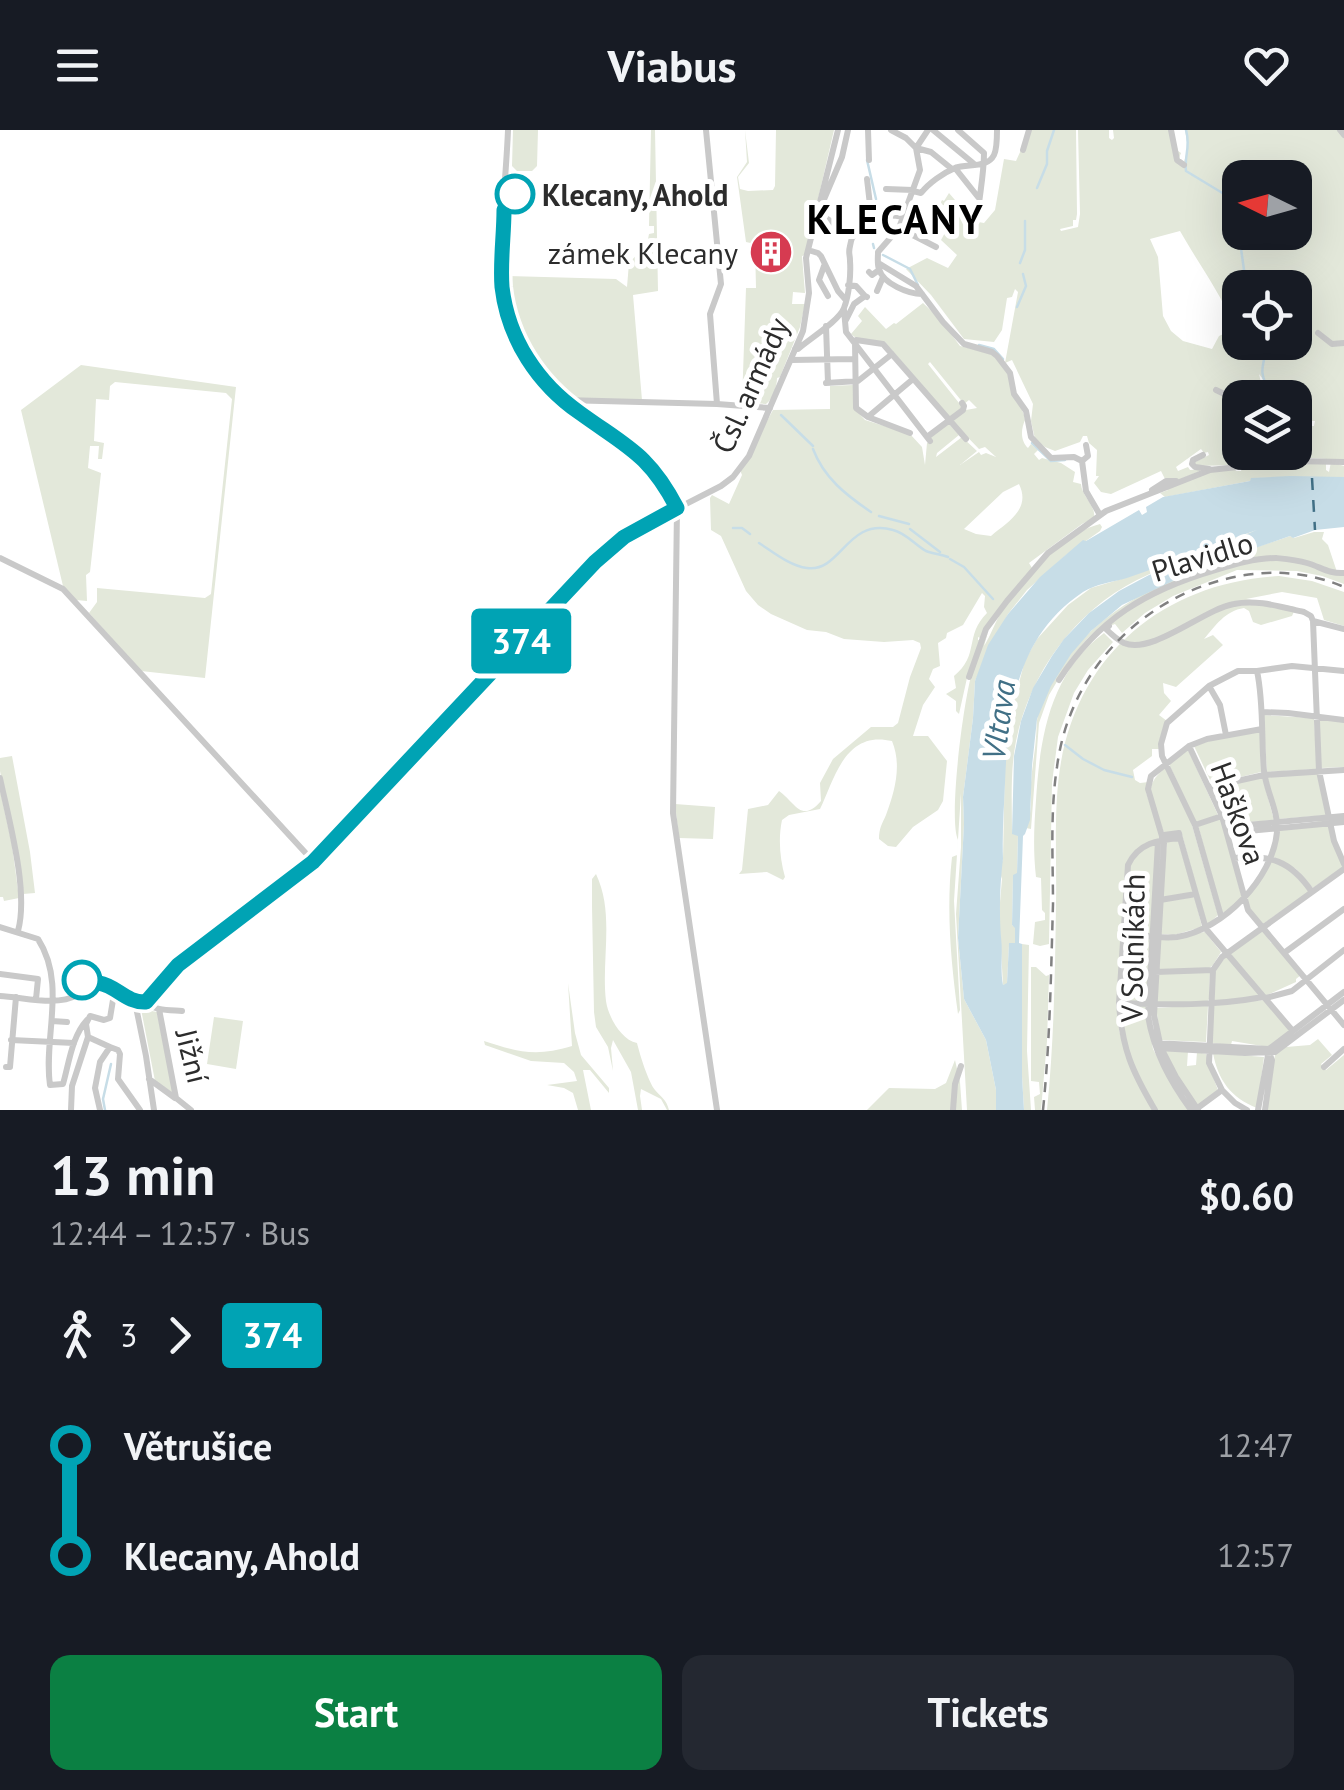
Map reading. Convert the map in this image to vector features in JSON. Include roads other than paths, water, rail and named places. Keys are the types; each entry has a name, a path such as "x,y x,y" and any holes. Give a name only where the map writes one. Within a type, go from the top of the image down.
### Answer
{"street":[{"path":"508,130 502,268 511,325 541,378 562,400 639,455 660,479 677,508 673,813 717,1110"},
{"path":"706,130 721,284 710,314 717,404"},
{"name":"Čsl. armády","path":"135,1004 145,1005 178,965 313,862 595,562 624,537 733,477 749,456 803,331 808,308 808,250 838,130"},
{"path":"817,211 836,174 848,130"},
{"path":"868,130 869,160"},
{"path":"877,291 881,270 878,252 899,228 920,166 916,148 891,130"},
{"path":"916,148 931,130 974,164"},
{"path":"958,130 970,134 984,153 978,212"},
{"path":"886,189 914,191 953,169 984,164 995,154 997,130"},
{"path":"1023,150 1028,130"},
{"path":"1170,130 1178,160 1184,166"},
{"path":"916,148 931,152 953,169 979,198"},
{"path":"866,221 870,204 867,179"},
{"path":"904,217 879,214 866,221 853,237 844,308 846,332 929,439 963,410 962,403"},
{"path":"826,218 853,237"},
{"path":"899,228 936,247"},
{"path":"808,250 818,253 845,299"},
{"path":"824,265 819,280 828,296"},
{"path":"869,272 872,275 881,270"},
{"path":"881,270 911,282 960,341 997,356 1010,373 1016,397 1026,411 1031,437 1046,455 1082,461"},
{"path":"881,270 916,296 922,294"},
{"path":"844,321 854,304 866,297 856,286 848,284"},
{"path":"795,348 838,317 844,308"},
{"path":"826,326 827,383 856,382 892,354"},
{"path":"1318,333 1332,344 1344,343"},
{"path":"855,340 884,344 963,437 953,441"},
{"path":"855,340 856,408 868,417 910,433"},
{"path":"790,360 855,359"},
{"path":"868,417 913,379"},
{"path":"1216,390 1222,393"},
{"path":"562,400 770,408"},
{"path":"1082,461 1088,456 1086,445"},
{"path":"1203,455 1192,464 1210,470"},
{"path":"1312,460 1344,462"},
{"path":"1082,461 1086,491 1098,519"},
{"path":"969,677 990,621 1048,553 1098,519 1178,482 1222,468"},
{"path":"0,558 62,589 313,862"},
{"name":"Plavidlo","path":"1059,680 1086,642 1122,611 1184,580 1272,558 1297,560 1332,574 1344,573"},
{"path":"1106,629 1122,643 1134,646 1168,636 1215,610 1256,602 1304,612 1313,621 1319,771 1343,871 1222,957 1213,970 1208,1048 1213,1074 1222,1090 1247,1110"},
{"name":"Plavidlo","path":"1086,642 1106,629 1122,611"},
{"path":"1313,621 1344,629"},
{"path":"1221,916 1195,824 1166,764 1161,744 1167,723 1209,686 1238,671 1292,666 1344,670"},
{"path":"1123,934 1175,937 1206,929 1245,897 1270,858 1277,824 1264,775 1257,671"},
{"path":"1209,686 1220,706 1226,735"},
{"path":"1262,712 1344,720"},
{"path":"1156,1110 1127,1058 1118,1003 1128,865 1143,846 1160,841 1148,790 1152,776 1189,746 1262,729"},
{"name":"Haškova","path":"1189,746 1222,816 1248,910 1344,1025"},
{"path":"1210,786 1264,775 1344,770"},
{"path":"0,778 23,912 18,931"},
{"path":"1195,824 1222,816"},
{"path":"1226,830 1344,819"},
{"name":"V Solníkách","path":"1195,1110 1171,1080 1157,1046 1150,1004 1160,841 1164,834 1179,833 1196,894"},
{"name":"V Solníkách","path":"1150,1004 1164,843 1160,841"},
{"path":"1234,858 1270,858 1293,870 1312,892"},
{"path":"1160,900 1196,894 1206,929 1292,1030"},
{"path":"1284,953 1344,908"},
{"path":"0,928 38,940 47,958 54,1000 49,1083 62,1085 82,1024 90,1016 109,1019 117,992"},
{"path":"1118,1003 1172,1006 1292,991 1344,950"},
{"path":"1155,972 1213,970"},
{"path":"0,996 74,998 83,974 87,973 135,1004 154,1110"},
{"path":"4,985 2,974 37,978 36,999"},
{"path":"1157,1046 1276,1052 1344,992"},
{"path":"6,1067 10,1067 17,997"},
{"path":"1262,1110 1268,1051 1292,1030 1344,1000"},
{"path":"146,1002 158,1009 182,1011"},
{"name":"Jižní","path":"158,1009 176,1098 190,1110"},
{"path":"71,1110 72,1086 88,1037 87,1020"},
{"path":"52,1021 67,1022"},
{"path":"88,1037 118,1050 118,1079 140,1110"},
{"path":"12,1040 74,1043"},
{"path":"100,1110 95,1088 100,1062 110,1047"},
{"path":"1324,1067 1344,1049"},
{"path":"0,1052 10,1053"},
{"path":"953,1110 961,1066"},
{"path":"149,1079 176,1098"},
{"path":"1195,1110 1222,1090"}],"water":[{"name":"Vltava","path":"1344,477 1344,527 1290,536 1209,564 1122,605 1071,654 1037,719 1030,820 1023,836 1019,943 1024,1110 996,1110 986,1040 964,999 958,938 963,797 975,681 988,645 1040,577 1083,540 1139,510 1142,515 1147,512 1146,507 1163,497 1251,478","holes":["1257,530 1149,575 1089,613 1064,639 1033,688 1021,721 1014,756 1012,834 1018,836 1017,873 1013,875 1015,943 1009,943 1007,983 1003,985 1000,907 1006,755 1013,702 1030,653 1061,610 1088,589"]}],"waterway":[{"path":"1037,188 1054,130"},
{"path":"1186,130 1186,171 1236,204 1232,218 1244,270"},
{"path":"867,160 876,199"},
{"path":"1020,263 1025,250 1025,221"},
{"path":"873,244 874,248"},
{"path":"883,255 910,269 918,285"},
{"path":"1017,307 1026,286 1023,274"},
{"path":"979,345 994,349 1003,359"},
{"path":"1264,360 1264,380"},
{"path":"781,415 813,446"},
{"path":"1032,443 1051,461 1065,460"},
{"path":"813,449 837,485 871,512"},
{"path":"879,516 909,524"},
{"path":"733,528 750,534"},
{"path":"759,543 794,565 819,567 865,531 877,528 898,532 926,551 948,557"},
{"path":"910,529 940,552"},
{"path":"950,559 964,567 993,599"},
{"path":"1065,745 1104,770 1132,777"},
{"path":"105,1110 103,1099 111,1064"}],"railway":[{"path":"1043,1110 1050,1007 1055,784 1063,738 1084,686 1118,641 1139,622 1188,592 1226,579 1266,573 1305,575 1344,587"}],"place":[{"name":"Klecany, Ahold","path":"515,194"},
{"name":"zámek Klecany","path":"771,252"}],"district":[{"name":"KLECANY","path":"896,219"}]}
